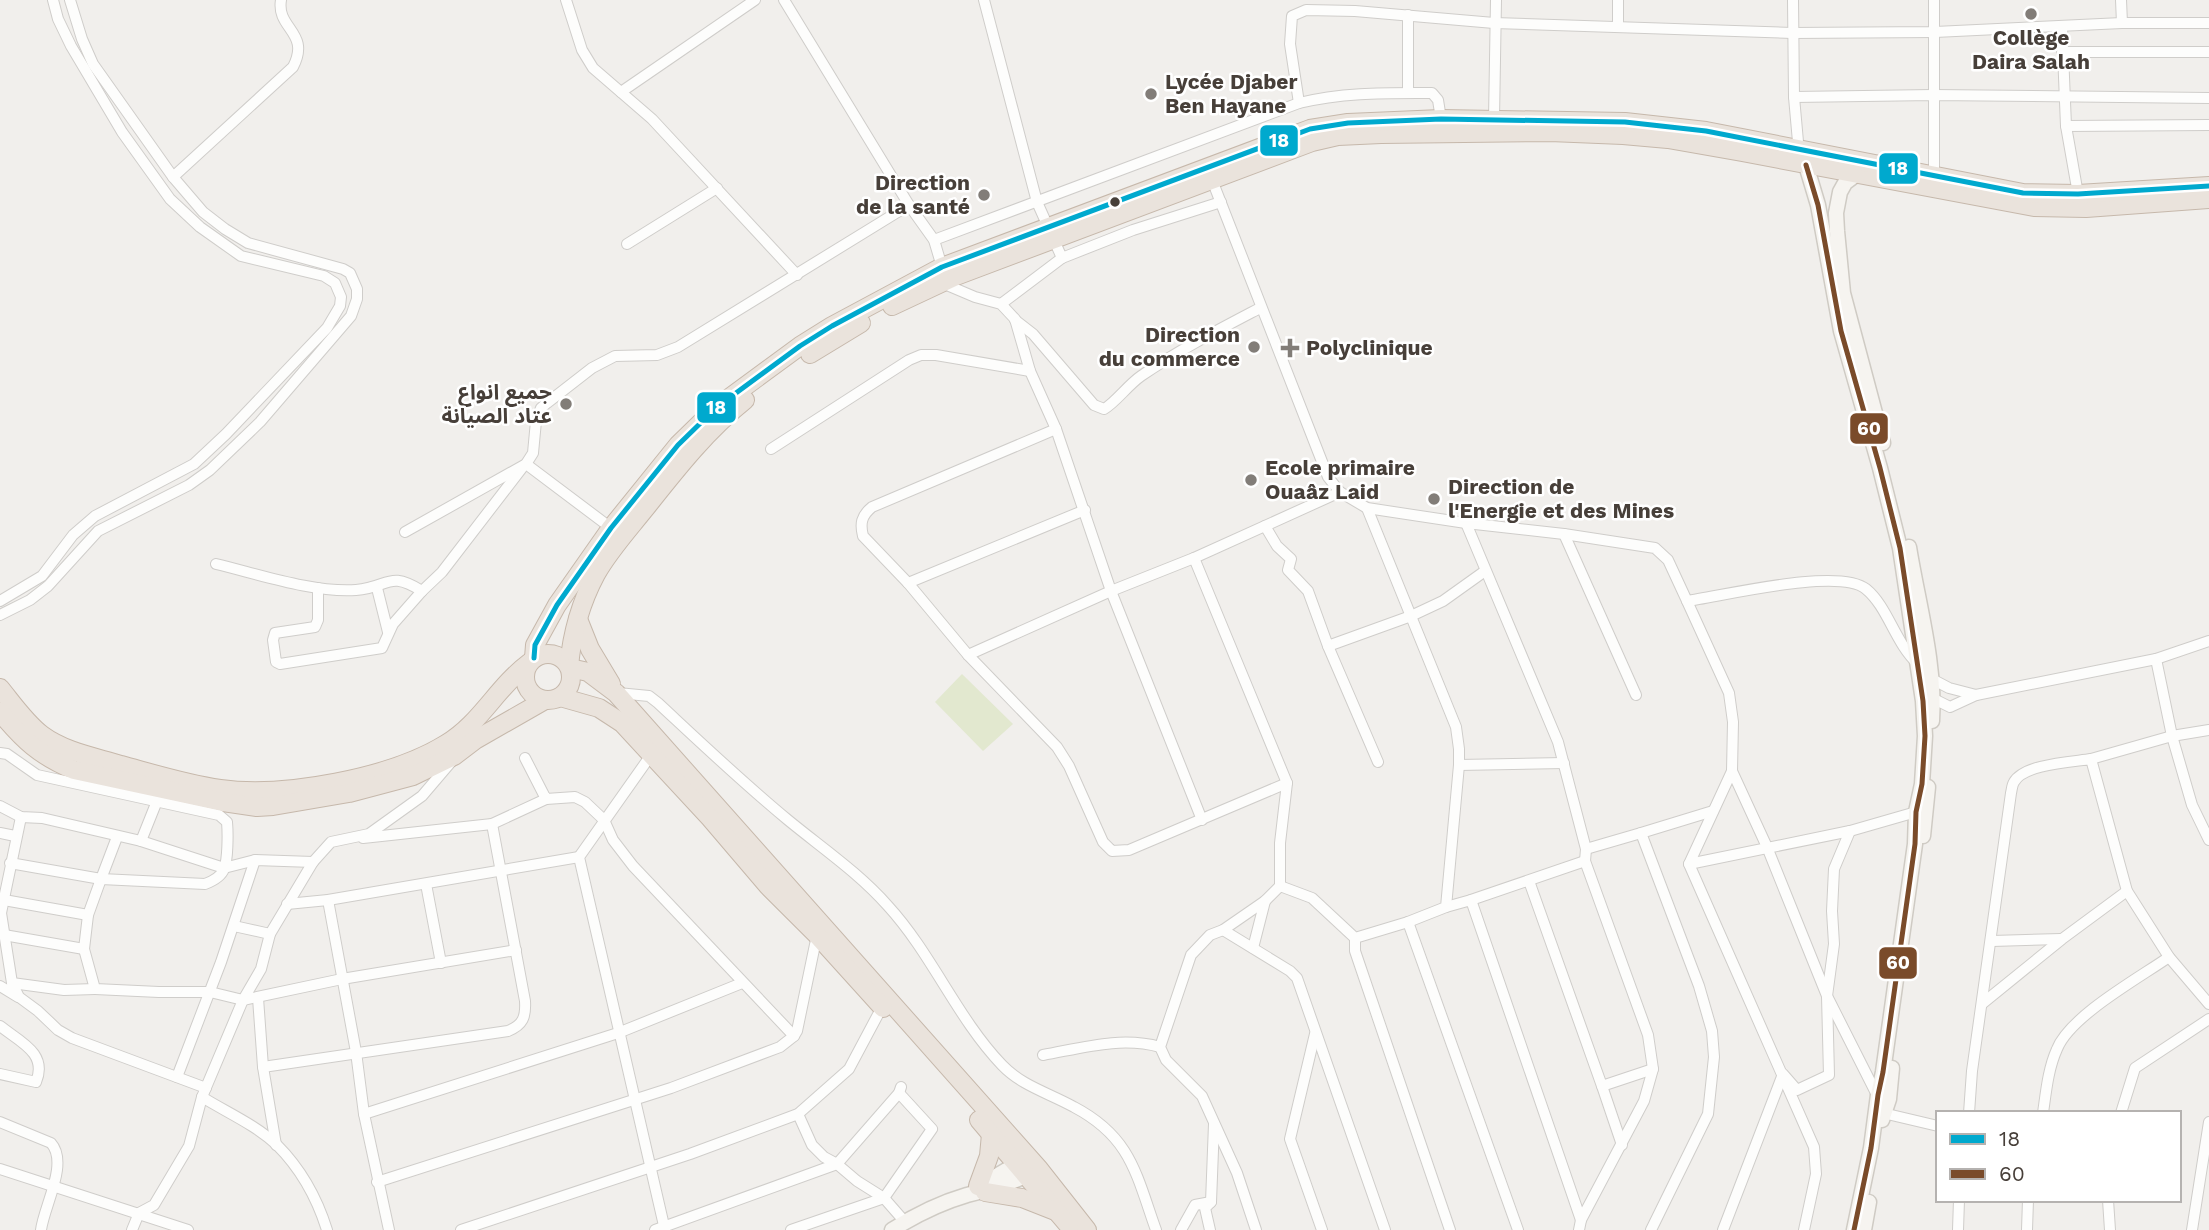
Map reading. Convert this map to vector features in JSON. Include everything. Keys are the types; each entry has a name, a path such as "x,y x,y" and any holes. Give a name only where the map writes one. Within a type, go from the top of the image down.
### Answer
{"highway":[{"path":"1072,1230 1028,1166 991,1134 817,935 768,886 652,755 611,714 599,708 532,694 528,689 525,675 536,645 557,606 611,528 678,445 717,407 810,340 942,275 1310,129 1348,123 1441,118 1625,122 1668,126 1857,174 2034,207 2086,208 2209,199"},
{"path":"1049,234 1212,180 1312,142 1338,136 1381,134 1550,132 1668,139 2023,192 2078,194 2209,186"},
{"path":"0,712 36,750 52,761 74,770 257,807 310,800 397,782 454,756 475,740 553,699 570,685 569,667 578,618 597,573 663,485 708,433 778,374 942,275"},
{"path":"578,618 595,659 616,693 1028,1166 1087,1230"},
{"path":"0,688 40,734 57,744 179,781 222,789 263,791 386,771 446,745 477,719 512,676 531,660 547,653 565,660 569,667 588,672 616,693"},
{"path":"991,1134 989,1156 976,1191 1022,1198 1059,1213"}],"street":[{"path":"0,601 41,576 73,535 95,516 194,464 305,354 327,328 340,306 341,297 335,283 324,276 241,256 200,227 170,199 130,143 71,46 58,19 53,0"},
{"path":"0,615 30,600 48,586 98,531 189,485 210,470 260,422 335,337 355,307 357,289 350,273 336,265 266,250 248,243 203,212 173,177 93,64 70,0"},
{"path":"173,177 293,67 299,55 297,39 284,20 281,0"},
{"path":"566,0 582,50 593,68 652,119 797,275"},
{"path":"621,92 755,0"},
{"path":"784,0 909,205 934,240 942,275 975,297 1001,304 1033,334 1094,405 1104,408 1110,405 1126,386 1143,374 1181,350 1261,308"},
{"path":"984,0 1037,202 1062,258"},
{"path":"1494,119 1496,0"},
{"path":"1618,27 1619,0"},
{"path":"1793,0 1794,97 1801,160 1818,205 1840,331 1880,468 1909,584 1922,672 1929,700 1927,809 1889,1099 1883,1113 1864,1230"},
{"path":"1934,0 1934,177"},
{"path":"2121,0 2122,23"},
{"path":"1299,103 1290,44 1292,16 1306,10 1494,23 1792,33 1935,32 2062,28 2122,23 2209,23"},
{"path":"1408,15 1408,93"},
{"path":"2062,28 2063,97 2078,194"},
{"path":"2062,52 2209,52"},
{"path":"934,240 1299,103 1322,97 1408,93 1435,95 1440,105 1441,118"},
{"path":"1794,97 1933,95 2209,98"},
{"path":"2066,126 2209,125"},
{"path":"1857,174 1845,183 1838,200 1837,231 1843,293 1908,541 1909,584"},
{"path":"1212,180 1328,477 1340,492 1367,508 1656,548 1668,560 1729,693 1732,706 1732,771 1767,847 1828,996 1878,1095"},
{"path":"627,244 717,188"},
{"path":"1001,304 1062,258 1133,230 1221,202"},
{"path":"318,588 318,620 315,627 275,633 273,640 276,662 280,664 382,648 388,632 422,591 442,572 533,453 536,421 541,408 593,368 615,356 657,355 678,347 909,205"},
{"path":"1015,319 1030,371 1056,429 1111,591 1202,820"},
{"path":"771,449 909,360 922,355 1030,371"},
{"path":"1056,429 872,508 865,513 861,527 863,536 908,583 968,654 1057,747 1069,766 1103,842 1112,851 1129,850 1287,783"},
{"path":"525,465 611,528"},
{"path":"405,532 525,465"},
{"path":"968,654 1194,558 1340,492"},
{"path":"1367,508 1456,727 1459,765 1446,907"},
{"path":"908,583 1085,510"},
{"path":"1465,523 1558,742 1586,849 1585,861 1648,1035 1653,1069 1644,1101 1580,1225"},
{"path":"1265,526 1277,546 1292,559 1288,570 1308,591 1328,646 1378,762"},
{"path":"1564,534 1636,695"},
{"path":"1194,558 1287,783 1280,843 1280,886 1265,901 1200,943 1191,955 1160,1047 1166,1060 1202,1096 1237,1173 1256,1230"},
{"path":"216,564 337,591 377,588 394,579 407,582 422,591"},
{"path":"1328,646 1411,616 1443,601 1485,571"},
{"path":"1687,601 1817,580 1859,584 1874,597 1906,654 1922,672 1948,688 1976,695"},
{"path":"377,588 388,632"},
{"path":"1929,700 1950,707 1976,695 2156,659 2209,641"},
{"path":"2156,659 2172,736 2192,805 2209,840"},
{"path":"616,693 649,696 789,821 857,874 909,932 984,1046 1022,1082 1101,1123 1122,1145 1156,1230"},
{"path":"1854,1230 1883,1072 1915,844 1916,812 1922,784 1929,700"},
{"path":"1969,1111 1972,1071 2014,781 2023,773 2034,769 2091,758 2172,736 2209,730"},
{"path":"132,1230 139,1213 154,1205 189,1146 204,1093 243,1000 261,969 270,934 313,862 331,842 369,834 422,796 454,756 455,737"},
{"path":"0,753 7,754 37,775 219,815 227,822 224,868 214,880 205,884 101,879 10,863"},
{"path":"287,904 328,900 579,857 652,755"},
{"path":"525,758 546,799"},
{"path":"2091,758 2127,891 2169,957 2209,1004"},
{"path":"1459,765 1564,763"},
{"path":"1732,771 1689,863 1811,1139 1816,1156 1816,1174 1804,1230"},
{"path":"331,842 492,824 546,799 575,797 585,802 604,820 613,840 634,866 794,1036"},
{"path":"141,841 157,801"},
{"path":"0,806 21,817 42,818 141,841 224,868 255,860 313,862"},
{"path":"1586,849 1713,811"},
{"path":"1689,863 1850,831 1916,812"},
{"path":"19,997 12,983 0,913 4,900 4,874 10,863 21,817"},
{"path":"263,1067 514,1028 524,1020 526,1011 492,824"},
{"path":"1783,1073 1797,1090 1829,1075 1828,996 1834,944 1834,869 1850,831"},
{"path":"0,833 15,836"},
{"path":"1641,833 1699,986 1712,1031 1714,1057 1708,1114 1651,1230"},
{"path":"95,989 85,949 88,915 117,837"},
{"path":"579,857 661,1229 837,1164 900,1090 932,1129 884,1198 792,1230"},
{"path":"177,1077 234,926 255,860"},
{"path":"1355,938 1585,861"},
{"path":"1529,881 1622,1144"},
{"path":"426,884 441,963"},
{"path":"1280,886 1312,898 1355,938 1355,951 1450,1230"},
{"path":"1983,1003 2127,891"},
{"path":"4,900 88,915"},
{"path":"328,900 356,1052 363,1114 389,1230"},
{"path":"1471,900 1580,1225"},
{"path":"1253,948 1265,901"},
{"path":"1408,922 1518,1230"},
{"path":"234,926 270,934"},
{"path":"1223,930 1297,978 1385,1230"},
{"path":"4,935 85,949"},
{"path":"377,1182 634,1100 780,1047 794,1036 817,935"},
{"path":"1992,941 2062,939"},
{"path":"12,983 64,990 210,992 243,1000 342,979 516,950"},
{"path":"2043,1111 2049,1076 2057,1049 2065,1034 2085,1015 2169,957"},
{"path":"363,1114 618,1033 742,983"},
{"path":"0,986 19,997 58,1030 72,1038 177,1077 276,1145 317,1200 327,1230"},
{"path":"258,998 263,1067 276,1145"},
{"path":"461,1230 690,1154 798,1114 849,1069 882,1007"},
{"path":"2123,1111 2135,1068 2209,1019"},
{"path":"0,1026 39,1058 40,1067 36,1082 0,1074"},
{"path":"1315,1034 1290,1139 1322,1230"},
{"path":"1043,1055 1119,1041 1160,1047"},
{"path":"1602,1086 1653,1069"},
{"path":"1723,1230 1783,1073"},
{"path":"1883,1113 1936,1126"},
{"path":"798,1114 813,1145 824,1157 837,1164 856,1181 884,1198 899,1226 1028,1166"},
{"path":"1210,1230 1205,1208 1211,1202 1214,1119"},
{"path":"0,1122 51,1143 57,1149 54,1185 41,1230"},
{"path":"2192,1230 2209,1122"},
{"path":"0,1169 188,1230"},
{"path":"1181,1230 1195,1205 1211,1202"},
{"path":"2028,1202 2028,1230"},
{"path":"2108,1202 2110,1230"},
{"path":"1951,1230 1959,1206"},
{"path":"1958,1230 1959,1206"}],"green space":[{"path":"962,674 1013,724 983,751 935,702"}],"transit line":[{"name":"18","path":"534,658 535,645 557,605 611,528 678,445 717,407 800,346 942,267 1310,129 1348,123 1441,119 1625,122 1706,131 2023,193 2078,194 2209,186"},
{"name":"60","path":"1806,165 1818,205 1841,331 1900,548 1923,701 1925,736 1915,844 1883,1072 1854,1230"}],"place":[{"name":"Collège Daira Salah","path":"2031,14"},
{"name":"Lycée Djaber Ben Hayane","path":"1151,94"},
{"name":"Direction de la santé","path":"984,195"},
{"name":"Direction du commerce","path":"1254,347"},
{"name":"Polyclinique","path":"1290,348"},
{"name":"جميع انواع عتاد الصيانة","path":"566,404"},
{"name":"Ecole primaire Ouaâz Laid","path":"1251,480"},
{"name":"Direction de l'Energie et des Mines","path":"1434,499"}]}
